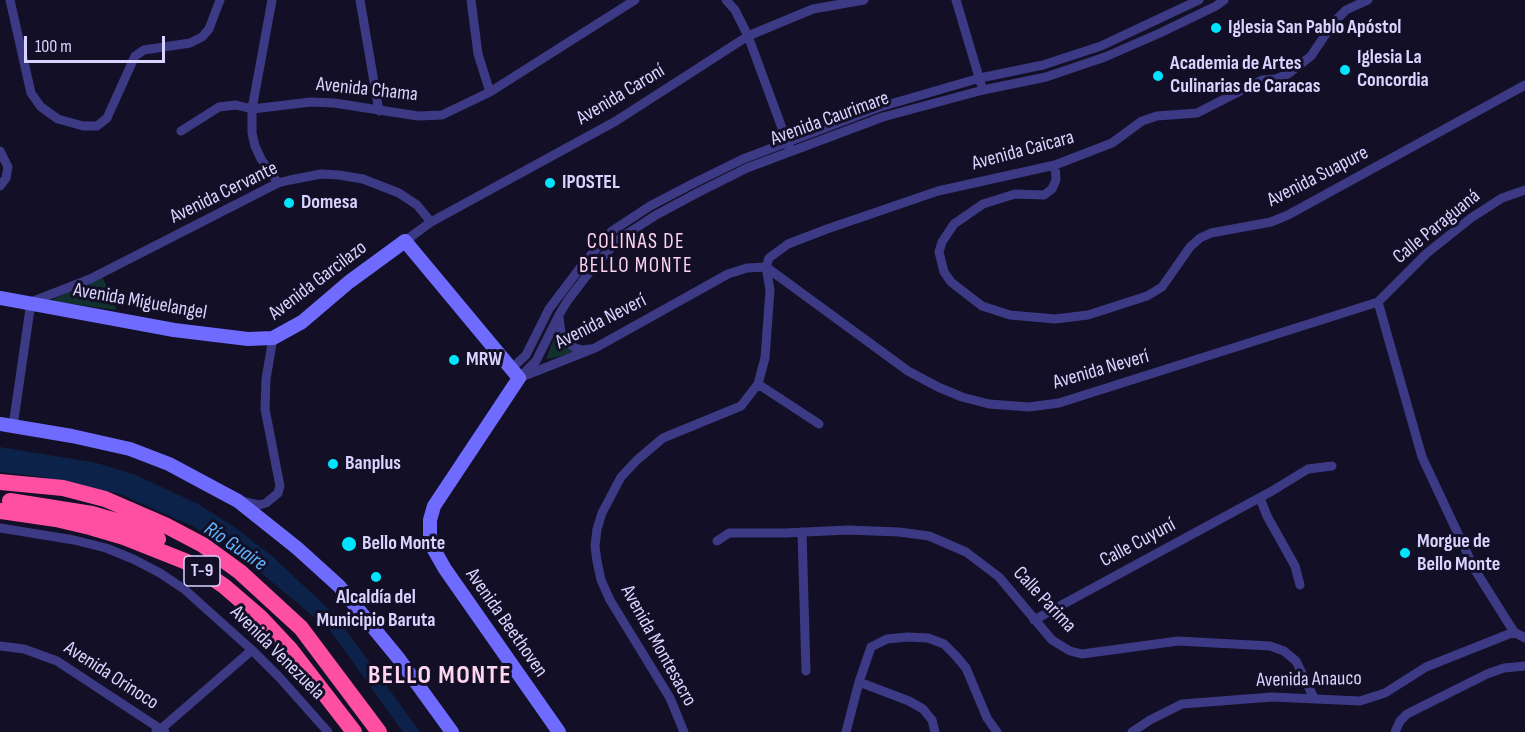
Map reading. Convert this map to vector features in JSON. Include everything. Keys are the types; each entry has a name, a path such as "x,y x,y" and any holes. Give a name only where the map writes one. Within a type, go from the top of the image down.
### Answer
{"highway":[{"name":"T-9","path":"0,482 63,488 105,499 165,525 203,545 240,572 302,628 379,732"},
{"path":"0,500 92,513 123,523 207,565 224,586"},
{"name":"T-9","path":"0,511 56,519 124,537 192,564 224,586 260,617 290,649 354,732"}],"street":[{"path":"10,0 31,93 41,107 58,119 83,126 97,126 107,118 135,56 144,51 190,43 202,37 209,29 220,0"},
{"path":"272,0 252,109 252,133 261,159 278,183"},
{"path":"360,0 379,111"},
{"path":"471,0 473,31 490,92"},
{"name":"Avenida Chama","path":"181,131 219,107 236,105 252,109 311,102 333,103 418,116 442,115 490,92 635,0"},
{"path":"726,0 735,10 748,36 791,152"},
{"name":"Avenida Caroní","path":"405,241 431,222 616,121 748,36 813,9 864,0"},
{"path":"956,0 983,90"},
{"name":"Avenida Caurimare","path":"515,374 549,309 583,264 612,231 650,206 742,159 880,108 980,78 1043,65 1101,46 1199,0"},
{"name":"Avenida Caurimare","path":"515,374 536,361 560,313 591,270 619,240 699,192 747,168 883,117 983,90 1046,77 1105,57 1216,6 1224,0"},
{"name":"Avenida Caicara","path":"766,267 769,258 788,244 827,229 938,191 1055,165 1113,143 1142,121 1157,116 1197,113 1262,80 1276,79 1288,74 1311,56 1334,22 1346,10 1368,0"},
{"name":"Avenida Suapure","path":"1055,165 1056,180 1052,189 1044,195 1015,194 983,204 954,224 942,242 939,252 944,272 956,286 982,306 1010,315 1055,319 1088,315 1147,296 1162,287 1190,247 1200,238 1211,233 1271,222 1288,215 1525,86"},
{"path":"0,151 8,167 6,178 0,186"},
{"name":"Avenida Cervante","path":"31,302 118,266 278,183 321,174 363,179 399,193 417,205 431,222"},
{"name":"Calle Paraguaná","path":"1378,302 1427,253 1471,218 1502,198 1525,190"},
{"path":"405,241 515,374"},
{"name":"Avenida Garcilazo","path":"238,501 266,504 278,493 280,486 279,470 265,409 266,379 273,338 302,322 349,282 405,241"},
{"name":"Avenida Neverí","path":"515,374 595,348 728,274 747,268 766,267 908,371 924,380 962,397 989,404 1021,407 1074,400 1378,302"},
{"name":"Avenida Montesacro","path":"684,732 670,698 610,600 601,580 595,546 597,529 602,513 621,477 637,460 663,438 741,406 758,384 765,358 770,290 766,267"},
{"name":"Avenida Miguelangel","path":"0,298 174,330 248,339 273,338"},
{"path":"31,302 6,425 130,449 169,464 238,501 297,548 339,586 399,659 452,732"},
{"path":"1378,302 1422,458 1475,570 1514,632 1525,638"},
{"path":"560,313 559,326 566,341 574,348 583,350 595,348"},
{"name":"Avenida Beethoven","path":"515,374 434,506 430,520 430,535 438,558 456,587 559,732"},
{"path":"758,384 819,424"},
{"name":"Calle Cuyuní","path":"1034,620 1260,498 1308,469 1332,466"},
{"path":"1260,498 1267,516 1295,566 1300,585"},
{"name":"Avenida Venezuela","path":"0,528 74,540 105,548 133,559 184,589 252,650 328,732"},
{"name":"Calle Parima","path":"717,541 729,533 848,530 929,536 966,552 999,577 1034,620 1061,647 1082,654 1178,641 1270,646 1284,651 1296,661 1314,698"},
{"path":"802,532 806,671"},
{"name":"Avenida Anauco","path":"1132,732 1182,704 1272,697 1360,701 1385,693 1426,667 1514,632"},
{"path":"846,732 859,682 872,647 887,639 908,636 928,638 944,644 966,668 987,718 997,732"},
{"name":"Avenida Orinoco","path":"0,646 24,649 57,661 160,731"},
{"path":"160,731 252,650"},
{"path":"1395,732 1400,721 1407,714 1487,674 1504,668 1525,666"},
{"path":"859,682 909,701 923,709 932,720 935,732"}],"green space":[{"path":"102,276 117,310 50,301 71,290"},
{"path":"557,330 559,340 575,354 546,359"}],"water":[{"name":"Río Guaire","path":"0,447 97,463 136,475 200,505 237,529 272,556 335,615 420,732 403,732 330,630 233,550 192,526 120,494 42,477 0,472"}],"place":[{"name":"Iglesia San Pablo Apóstol","path":"1216,28"},
{"name":"Iglesia La Concordia","path":"1345,70"},
{"name":"Academia de Artes Culinarias de Caracas","path":"1158,76"},
{"name":"IPOSTEL","path":"550,183"},
{"name":"Domesa","path":"289,203"},
{"name":"MRW","path":"454,360"},
{"name":"Banplus","path":"333,464"},
{"name":"Bello Monte","path":"349,544"},
{"name":"Morgue de Bello Monte","path":"1405,553"},
{"name":"Alcaldía del Municipio Baruta","path":"376,577"}],"district":[{"name":"COLINAS DE BELLO MONTE","path":"636,255"},
{"name":"BELLO MONTE","path":"440,676"}]}
